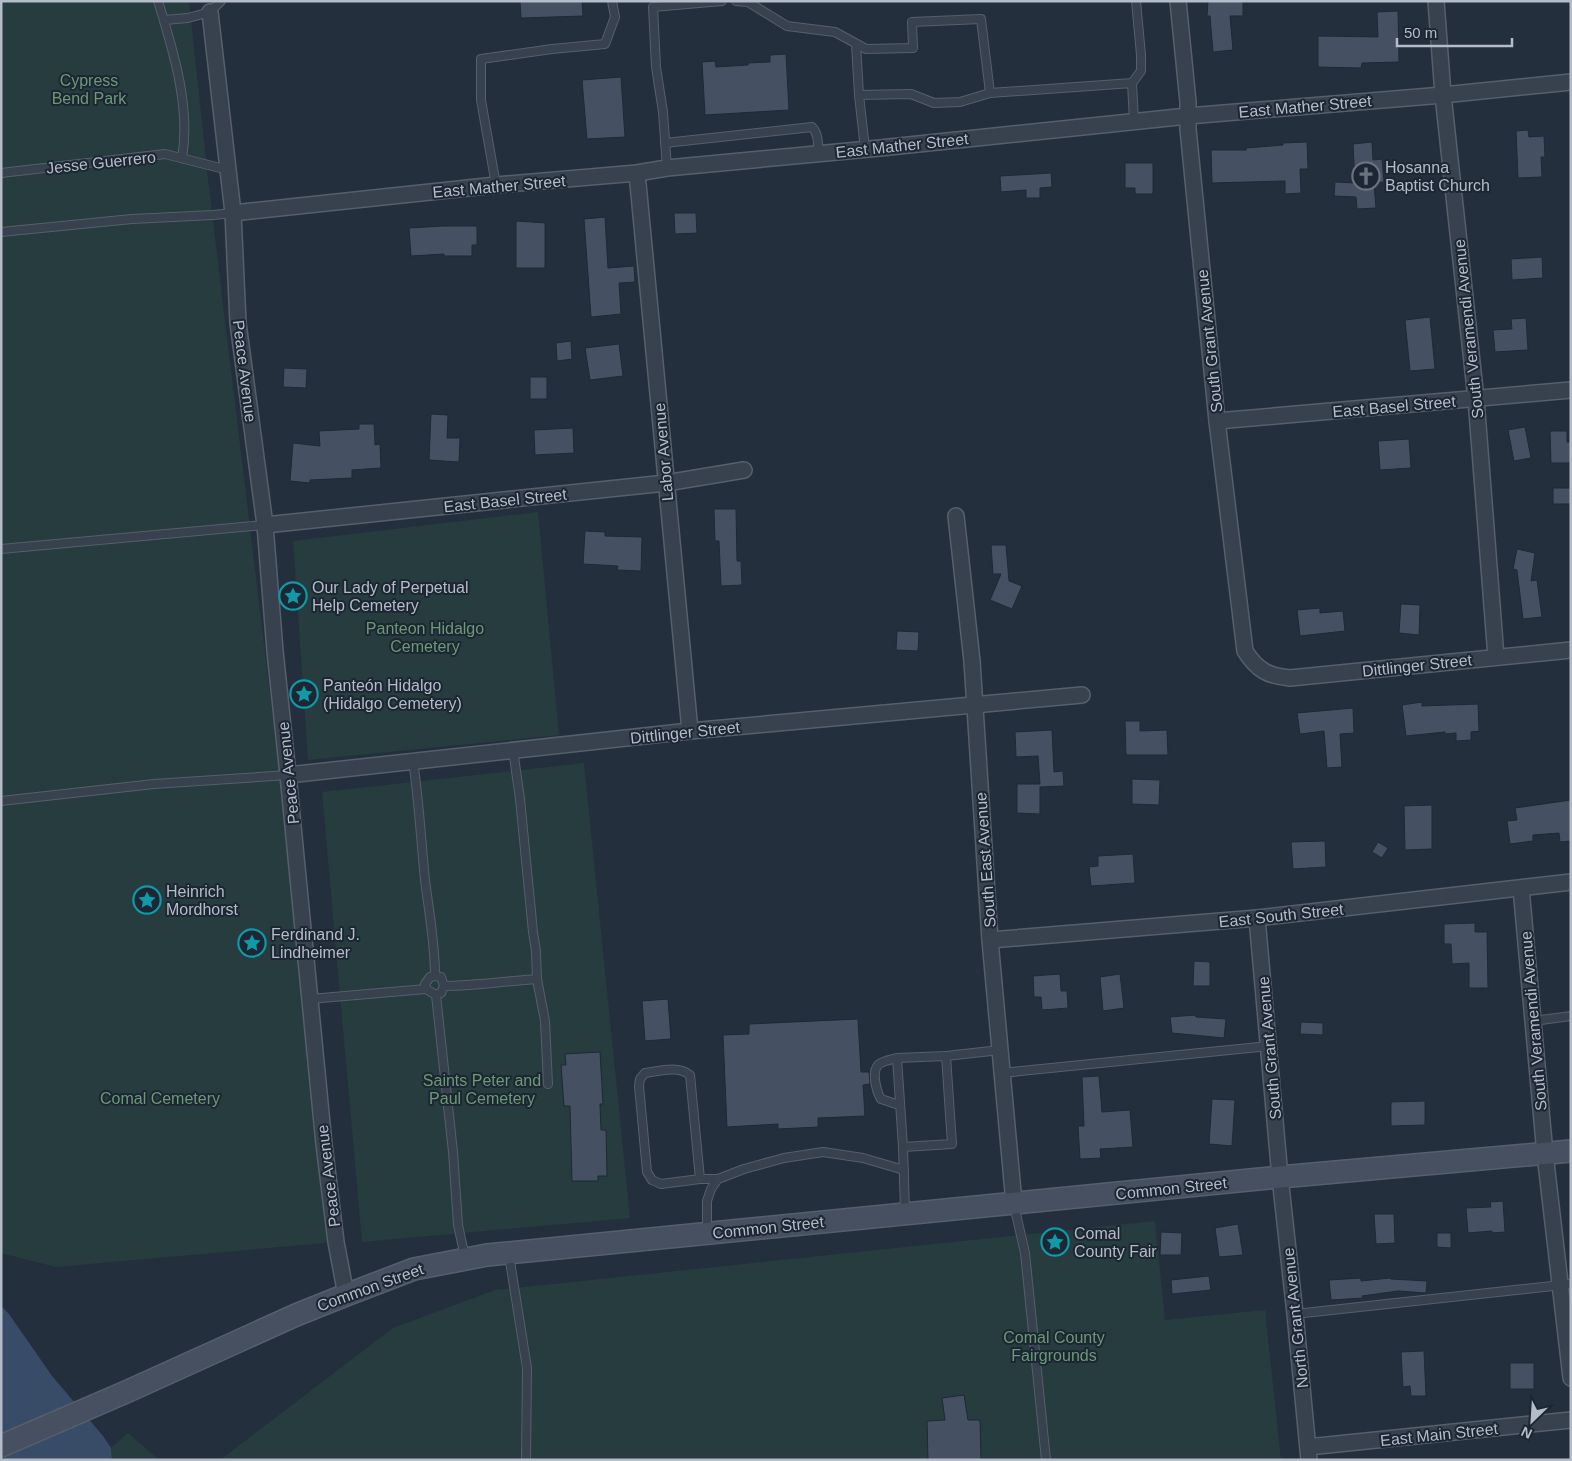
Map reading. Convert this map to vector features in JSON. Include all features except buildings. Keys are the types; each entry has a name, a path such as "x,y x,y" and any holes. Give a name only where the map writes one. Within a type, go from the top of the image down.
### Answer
{"main road":[{"name":"Common Street","path":"1,1446 296,1315 414,1269 465,1259 905,1213 1571,1151"}],"street":[{"name":"South Grant Avenue","path":"1178,1 1188,102 1188,129 1218,421 1246,651 1253,664 1264,672"},
{"name":"South Veramendi Avenue","path":"1436,1 1443,95 1476,399 1496,656"},
{"name":"Peace Avenue","path":"215,7 233,213 238,323 265,525 275,651 324,1144 336,1242 346,1295"},
{"name":"East Mather Street","path":"233,213 1134,121 1443,95 1571,82"},
{"name":"Labor Avenue","path":"637,173 690,732"},
{"name":"East Basel Street","path":"1218,421 1571,390"},
{"name":"East Basel Street","path":"265,525 666,483 744,470"},
{"name":"South East Avenue","path":"956,516 975,706 990,940 1014,1203"},
{"name":"Dittlinger Street","path":"1264,672 1277,677 1290,678 1571,650"},
{"name":"Dittlinger Street","path":"288,775 690,732 1082,695"},
{"name":"East South Street","path":"990,940 1258,918 1571,882"},
{"name":"South Veramendi Avenue","path":"1520,888 1544,1154 1565,1285 1571,1378"},
{"name":"South Grant Avenue","path":"1258,918 1280,1177"},
{"name":"North Grant Avenue","path":"1280,1177 1308,1453"},
{"name":"East Main Street","path":"1308,1453 1571,1420"}],"lane":[{"path":"158,1 173,48 184,116 185,143 182,158"},
{"path":"496,185 481,100 481,59 605,44 614,17 612,1"},
{"path":"667,168 663,112 656,67 653,7 722,1"},
{"path":"736,1 748,2 787,26 835,32 866,49 913,48 912,22 981,19 990,93"},
{"path":"1134,121 1132,83 1141,70 1136,1"},
{"path":"164,20 188,18 215,7"},
{"path":"856,44 865,149"},
{"path":"859,95 911,94 934,103 960,102 990,93 1132,83"},
{"path":"665,144 812,127 817,135 818,154"},
{"name":"Jesse Guerrero","path":"1,173 165,154 228,170"},
{"path":"1,232 132,219 214,216 233,213"},
{"path":"1,549 265,525"},
{"path":"513,750 536,951 537,980 545,1021 548,1084"},
{"path":"413,761 435,951 436,976"},
{"path":"1,801 154,784 288,775"},
{"path":"426,989 427,980 430,977 441,977 444,986 441,993 436,995"},
{"path":"444,986 470,986 496,982 537,980"},
{"path":"310,999 426,989 436,995"},
{"path":"436,995 453,1152 458,1225 465,1259"},
{"path":"1533,1021 1571,1016"},
{"path":"1002,1073 1269,1046"},
{"path":"899,1105 881,1099 876,1090 874,1072 879,1064 884,1061 897,1058 946,1056 1000,1050"},
{"path":"903,1148 952,1144 946,1056"},
{"path":"897,1058 905,1213"},
{"path":"700,1179 690,1075 676,1069 645,1073 640,1079 639,1086 647,1172 652,1180 661,1184 700,1179 718,1179 744,1169 784,1158 823,1152 863,1158 904,1170"},
{"path":"706,1233 707,1201 711,1189 718,1179"},
{"path":"1014,1203 1025,1253 1046,1460"},
{"path":"509,1253 527,1368 526,1460"},
{"path":"1295,1314 1565,1285"}],"green space":[{"name":"Comal Cemetery","path":"1,1 189,1 208,179 336,1242 56,1267 1,1253"},
{"name":"Panteon Hidalgo Cemetery","path":"538,512 559,735 308,760 293,541"},
{"name":"Saints Peter and Paul Cemetery","path":"584,763 630,1218 362,1242 322,792"},
{"name":"Comal County Fairgrounds","path":"1155,1221 1165,1320 1265,1310 1281,1460 220,1460 393,1328 495,1290"},
{"path":"128,1433 159,1460 112,1460 111,1448"}],"water":[{"path":"1,1306 9,1314 52,1376 103,1436 111,1448 112,1460 6,1460 1,1454"}],"place":[{"name":"Hosanna Baptist Church","path":"1366,176"},
{"name":"Our Lady of Perpetual Help Cemetery","path":"293,596"},
{"name":"Panteón Hidalgo (Hidalgo Cemetery)","path":"304,694"},
{"name":"Heinrich Mordhorst","path":"147,900"},
{"name":"Ferdinand J. Lindheimer","path":"252,943"},
{"name":"Comal County Fair","path":"1055,1242"}],"park label":[{"name":"Cypress Bend Park","path":"89,89"}]}
